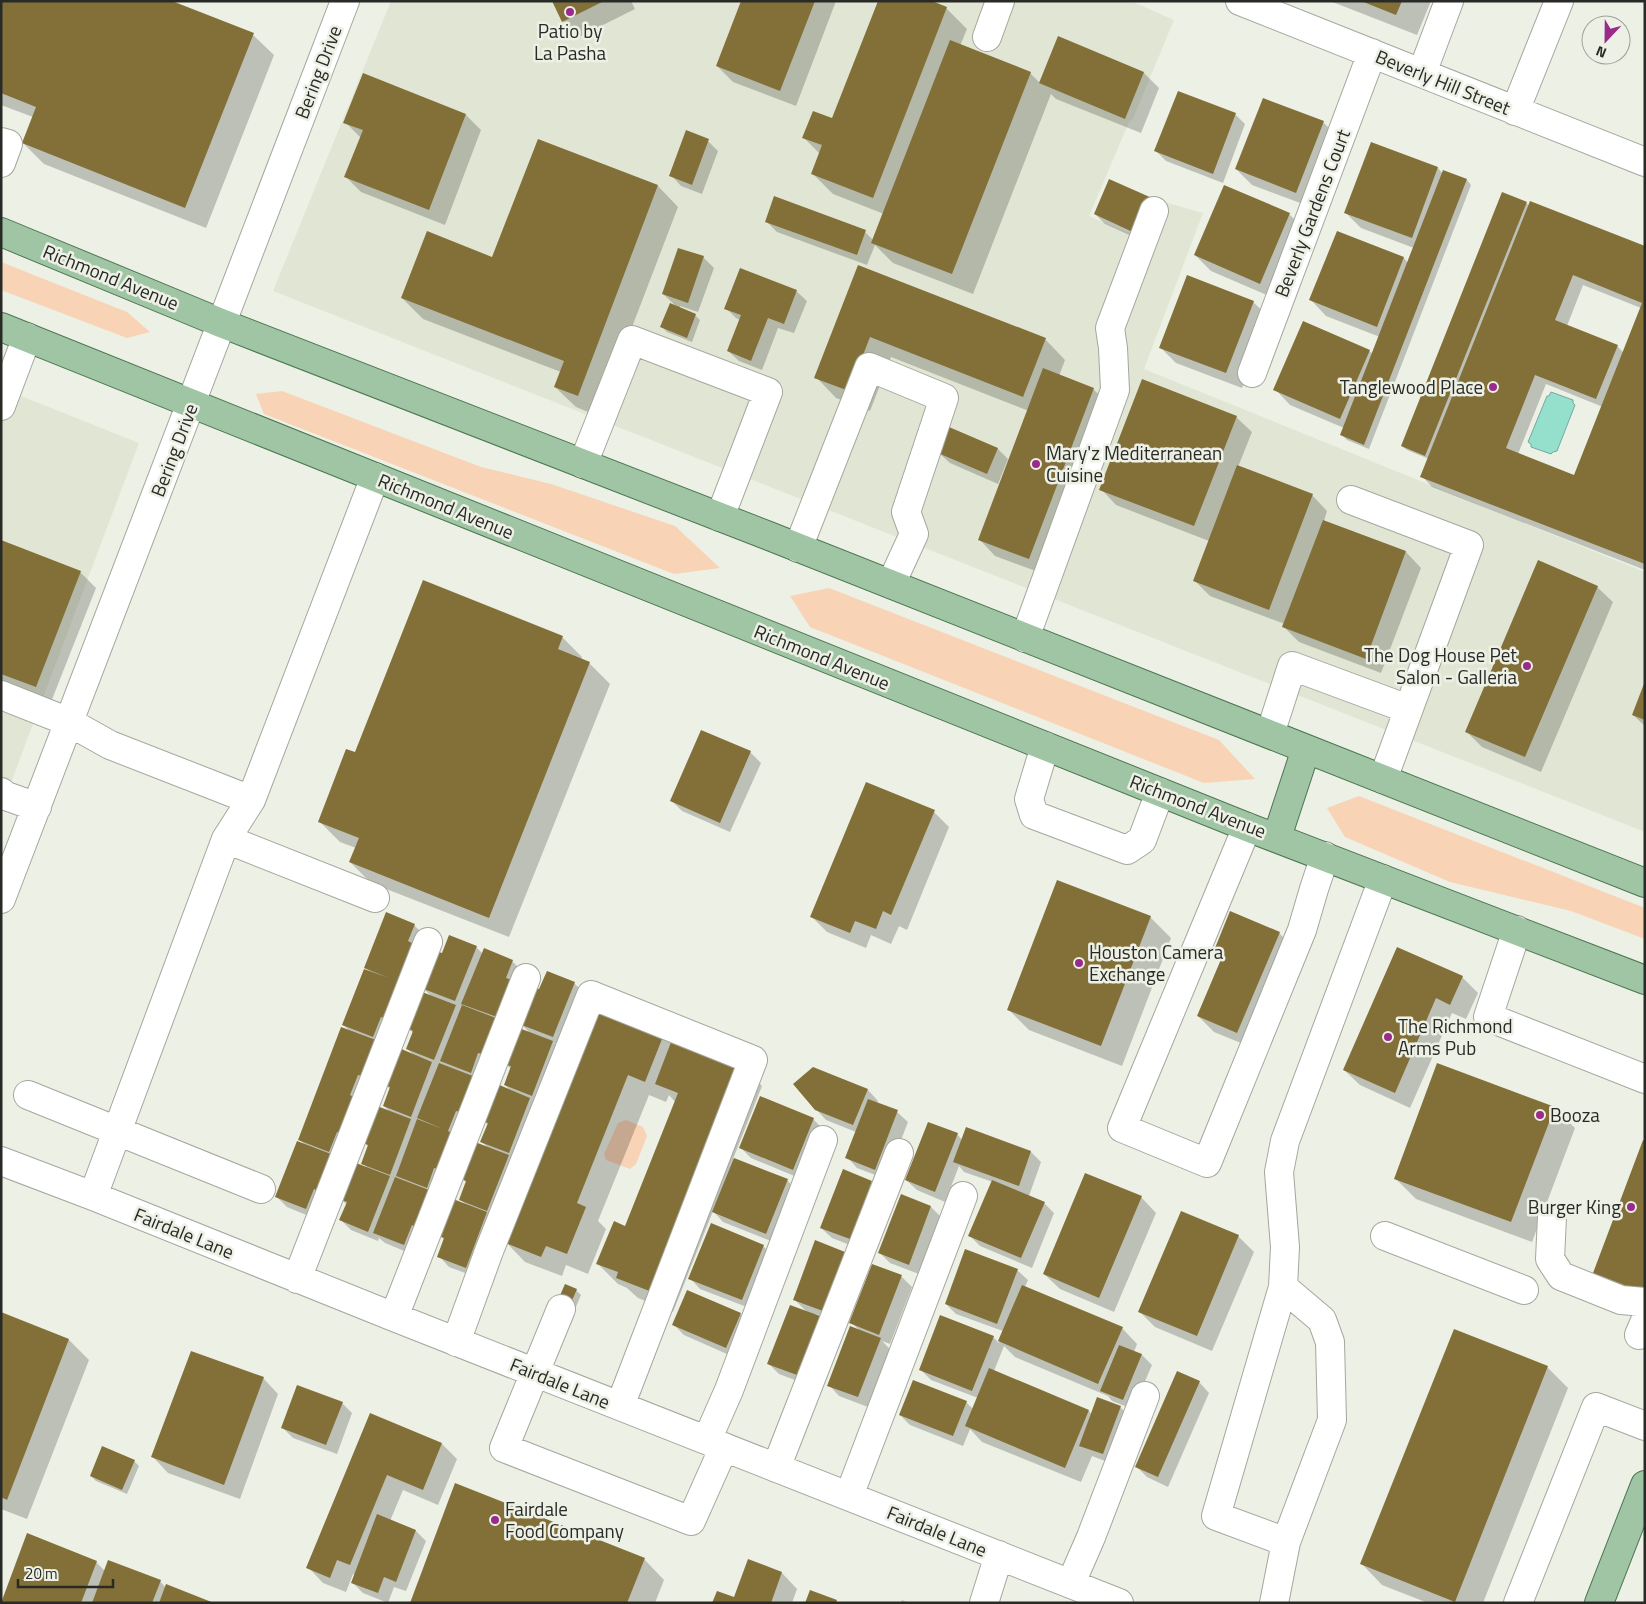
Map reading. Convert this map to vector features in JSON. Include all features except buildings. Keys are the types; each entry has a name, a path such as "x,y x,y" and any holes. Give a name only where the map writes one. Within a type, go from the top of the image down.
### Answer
{"main road":[{"name":"Richmond Avenue","path":"1,232 221,323 891,584 1645,883"},
{"name":"Richmond Avenue","path":"1,327 1160,792 1645,980"},
{"path":"1277,837 1306,749"},
{"path":"1599,1603 1645,1485"}],"street":[{"name":"Bering Drive","path":"1,899 345,1"},
{"path":"987,37 1000,1"},
{"name":"Beverly Hill Street","path":"1240,1 1645,162"},
{"path":"1422,73 1449,1"},
{"path":"1515,111 1559,1"},
{"name":"Beverly Gardens Court","path":"1252,372 1372,53"},
{"path":"1,142 8,144 1,163"},
{"path":"1026,638 1116,390 1110,328 1154,211"},
{"path":"1,406 27,337"},
{"path":"583,464 632,340 768,392 720,517"},
{"path":"798,548 870,367 944,398 906,512 914,534 891,584"},
{"path":"93,1196 226,839 251,800 375,477"},
{"path":"1351,500 1469,545 1383,779"},
{"path":"1270,734 1292,666 1408,709"},
{"path":"1,695 69,722 110,745 251,800"},
{"path":"1045,746 1029,799 1034,814 1127,850 1142,840 1160,792"},
{"path":"1,792 37,808"},
{"path":"1247,826 1122,1128 1207,1162 1302,930 1325,856"},
{"path":"226,839 375,898"},
{"path":"1286,1542 1216,1516 1283,1287 1285,1247 1278,1172 1285,1141 1383,879"},
{"path":"1517,930 1488,1018 1645,1079"},
{"path":"297,1279 428,942"},
{"path":"394,1317 526,978"},
{"path":"456,1342 489,1251 591,995 753,1060 620,1406"},
{"path":"28,1095 261,1189"},
{"path":"562,1308 504,1448 692,1521 716,1444 729,1390 823,1140"},
{"path":"776,1468 899,1152"},
{"name":"Fairdale Lane","path":"1,1161 1111,1601"},
{"path":"849,1496 963,1196"},
{"path":"1552,1217 1550,1259 1561,1276 1622,1300 1645,1302"},
{"path":"1385,1236 1524,1290"},
{"path":"1274,1603 1286,1542 1332,1420 1330,1342 1322,1320 1283,1287"},
{"path":"1071,1584 1145,1396"},
{"path":"1518,1603 1596,1407 1645,1426"},
{"path":"984,1603 999,1555"}],"shaded area":[{"path":"391,1 1131,1 1174,20 1132,121 1130,120 1089,216 1138,237 1154,199 1203,213 1144,369 1645,572 1645,832 273,291"},
{"path":"1,262 127,312 150,332 127,338 1,290"},
{"path":"1,388 139,443 1,809"},
{"path":"282,391 481,467 551,484 675,526 720,568 674,574 264,414 256,394"},
{"path":"829,588 1219,740 1255,779 1204,783 810,627 790,596"},
{"path":"1359,796 1645,908 1645,939 1571,911 1450,882 1345,837 1327,808"},
{"path":"626,1120 643,1127 647,1136 636,1164 630,1169 606,1160 604,1154 618,1123"}],"water":[{"path":"1551,392 1573,400 1575,405 1557,451 1551,454 1531,447 1531,444 1528,442 1547,396"}],"place":[{"name":"Patio by La Pasha","path":"570,12"},
{"name":"Tanglewood Place","path":"1493,387"},
{"name":"Mary'z Mediterranean Cuisine","path":"1036,464"},
{"name":"The Dog House Pet Salon - Galleria","path":"1527,666"},
{"name":"Houston Camera Exchange","path":"1079,963"},
{"name":"The Richmond Arms Pub","path":"1388,1037"},
{"name":"Booza","path":"1540,1115"},
{"name":"Burger King","path":"1631,1207"},
{"name":"Fairdale Food Company","path":"495,1520"}]}
